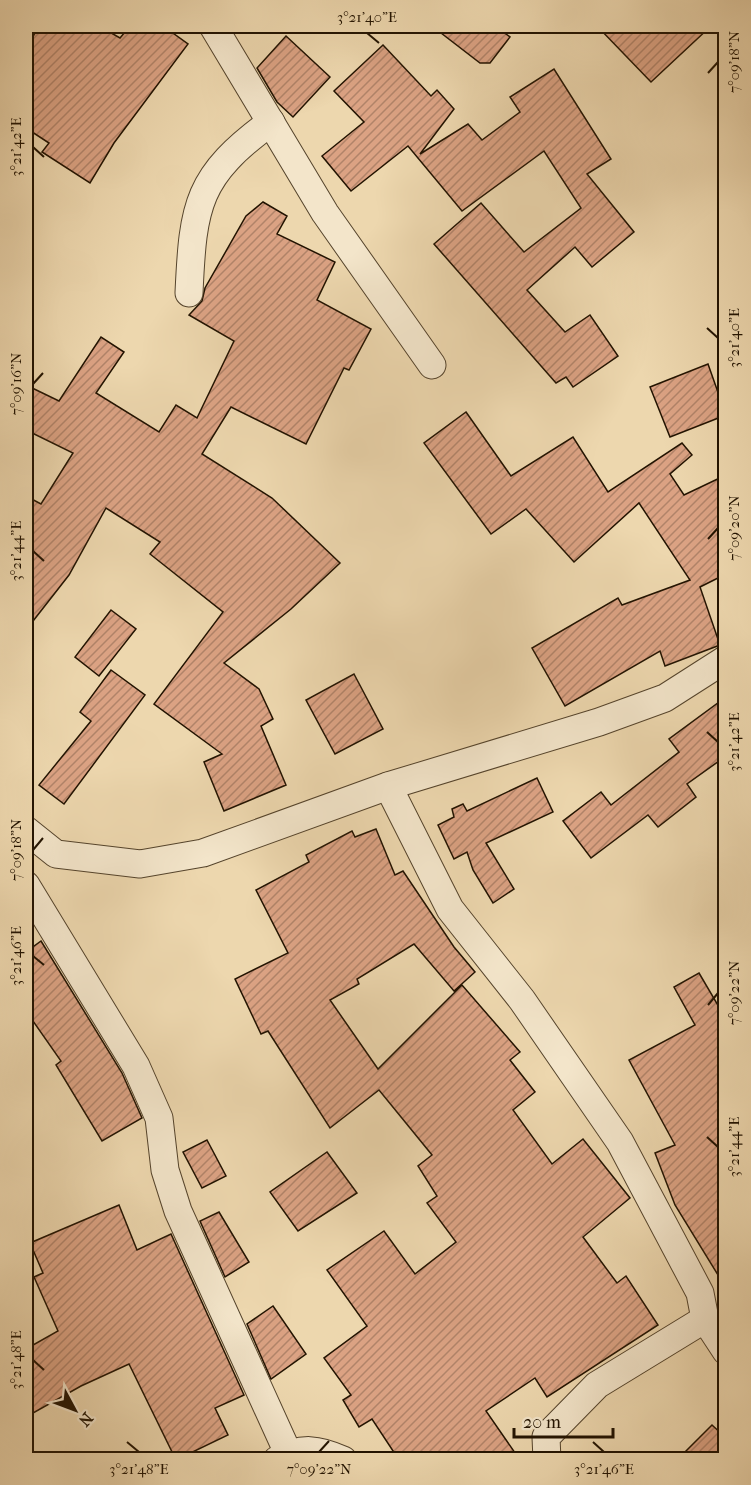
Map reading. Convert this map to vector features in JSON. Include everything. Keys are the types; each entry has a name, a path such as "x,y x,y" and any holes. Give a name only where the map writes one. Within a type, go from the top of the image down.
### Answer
{"street":[{"path":"213,26 325,213 432,365"},
{"path":"189,292 191,242 199,201 218,167 242,144 271,122"},
{"path":"26,830 56,854 140,864 203,853 388,786 599,722 665,698 726,658"},
{"path":"388,786 450,909 522,1000 620,1142 700,1293 705,1319 726,1351"},
{"path":"26,877 56,854"},
{"path":"26,885 136,1066 159,1118 165,1170 178,1210 283,1456 321,1450 343,1460"},
{"path":"547,1460 546,1437 597,1385 705,1319"}],"building":[{"path":"39,26 99,26 120,38 130,26 163,26 188,44 114,143 90,183 42,152 49,143 26,128 26,49"},
{"path":"432,26 495,26 510,37 490,63 480,63"},
{"path":"597,26 711,26 651,82"},
{"path":"286,36 330,77 293,117 277,102 257,68"},
{"path":"383,45 431,96 437,90 454,109 420,154 468,124 482,140 520,112 510,97 554,69 611,159 587,174 634,232 592,267 575,247 527,290 565,332 590,315 618,356 573,387 566,377 556,383 434,244 481,203 524,252 581,208 544,151 462,211 408,146 351,191 322,156 364,122 334,91"},
{"path":"263,202 287,216 277,234 335,262 317,300 371,329 349,370 344,368 306,444 231,407 202,454 272,498 340,563 291,609 224,663 259,689 273,719 261,726 286,785 224,811 204,762 222,754 154,704 223,612 150,554 160,542 106,508 69,575 26,630 26,496 41,504 73,453 26,430 26,385 59,401 101,337 124,352 96,393 159,432 176,405 197,418 234,341 189,315 202,301 205,288 246,216"},
{"path":"708,364 726,415 670,437 650,387"},
{"path":"466,412 511,476 573,437 608,492 682,443 692,455 670,474 684,495 726,475 726,574 700,587 720,645 665,666 660,651 565,706 532,648 618,598 622,605 690,580 639,503 574,562 526,509 491,534 424,443"},
{"path":"111,610 136,629 99,676 75,657"},
{"path":"111,670 145,695 64,804 39,785 91,721 80,712"},
{"path":"354,674 383,729 335,754 306,700"},
{"path":"726,697 726,756 687,784 696,797 658,827 648,815 591,858 563,821 601,792 611,805 679,752 669,739"},
{"path":"537,778 553,812 486,843 514,889 493,903 473,870 467,852 454,859 438,825 454,817 452,809 463,804 467,811"},
{"path":"376,829 395,875 403,871 454,947 475,972 454,991 414,944 357,979 359,984 330,1000 378,1069 462,985 520,1052 510,1060 535,1092 513,1110 552,1164 583,1139 630,1198 583,1237 617,1283 626,1276 658,1325 547,1397 535,1378 486,1411 520,1460 399,1460 372,1419 359,1427 343,1400 351,1395 324,1358 367,1326 327,1270 384,1231 415,1274 456,1242 427,1203 437,1196 418,1166 432,1155 379,1090 330,1128 268,1031 261,1034 235,979 288,953 256,890 309,862 306,855 352,831 355,837"},
{"path":"41,941 122,1073 142,1118 102,1141 56,1065 61,1061 26,1011 26,952"},
{"path":"699,973 726,1019 726,1288 675,1205 655,1153 675,1145 629,1060 695,1025 674,987"},
{"path":"207,1140 226,1176 202,1188 183,1152"},
{"path":"327,1152 357,1193 298,1231 270,1192"},
{"path":"119,1205 137,1250 171,1234 244,1395 215,1408 228,1435 176,1460 129,1364 81,1386 26,1417 26,1349 58,1331 34,1277 43,1273 30,1243"},
{"path":"219,1212 249,1262 225,1277 200,1221"},
{"path":"273,1306 306,1354 271,1379 247,1324"},
{"path":"712,1425 726,1438 726,1460 677,1460"}]}
